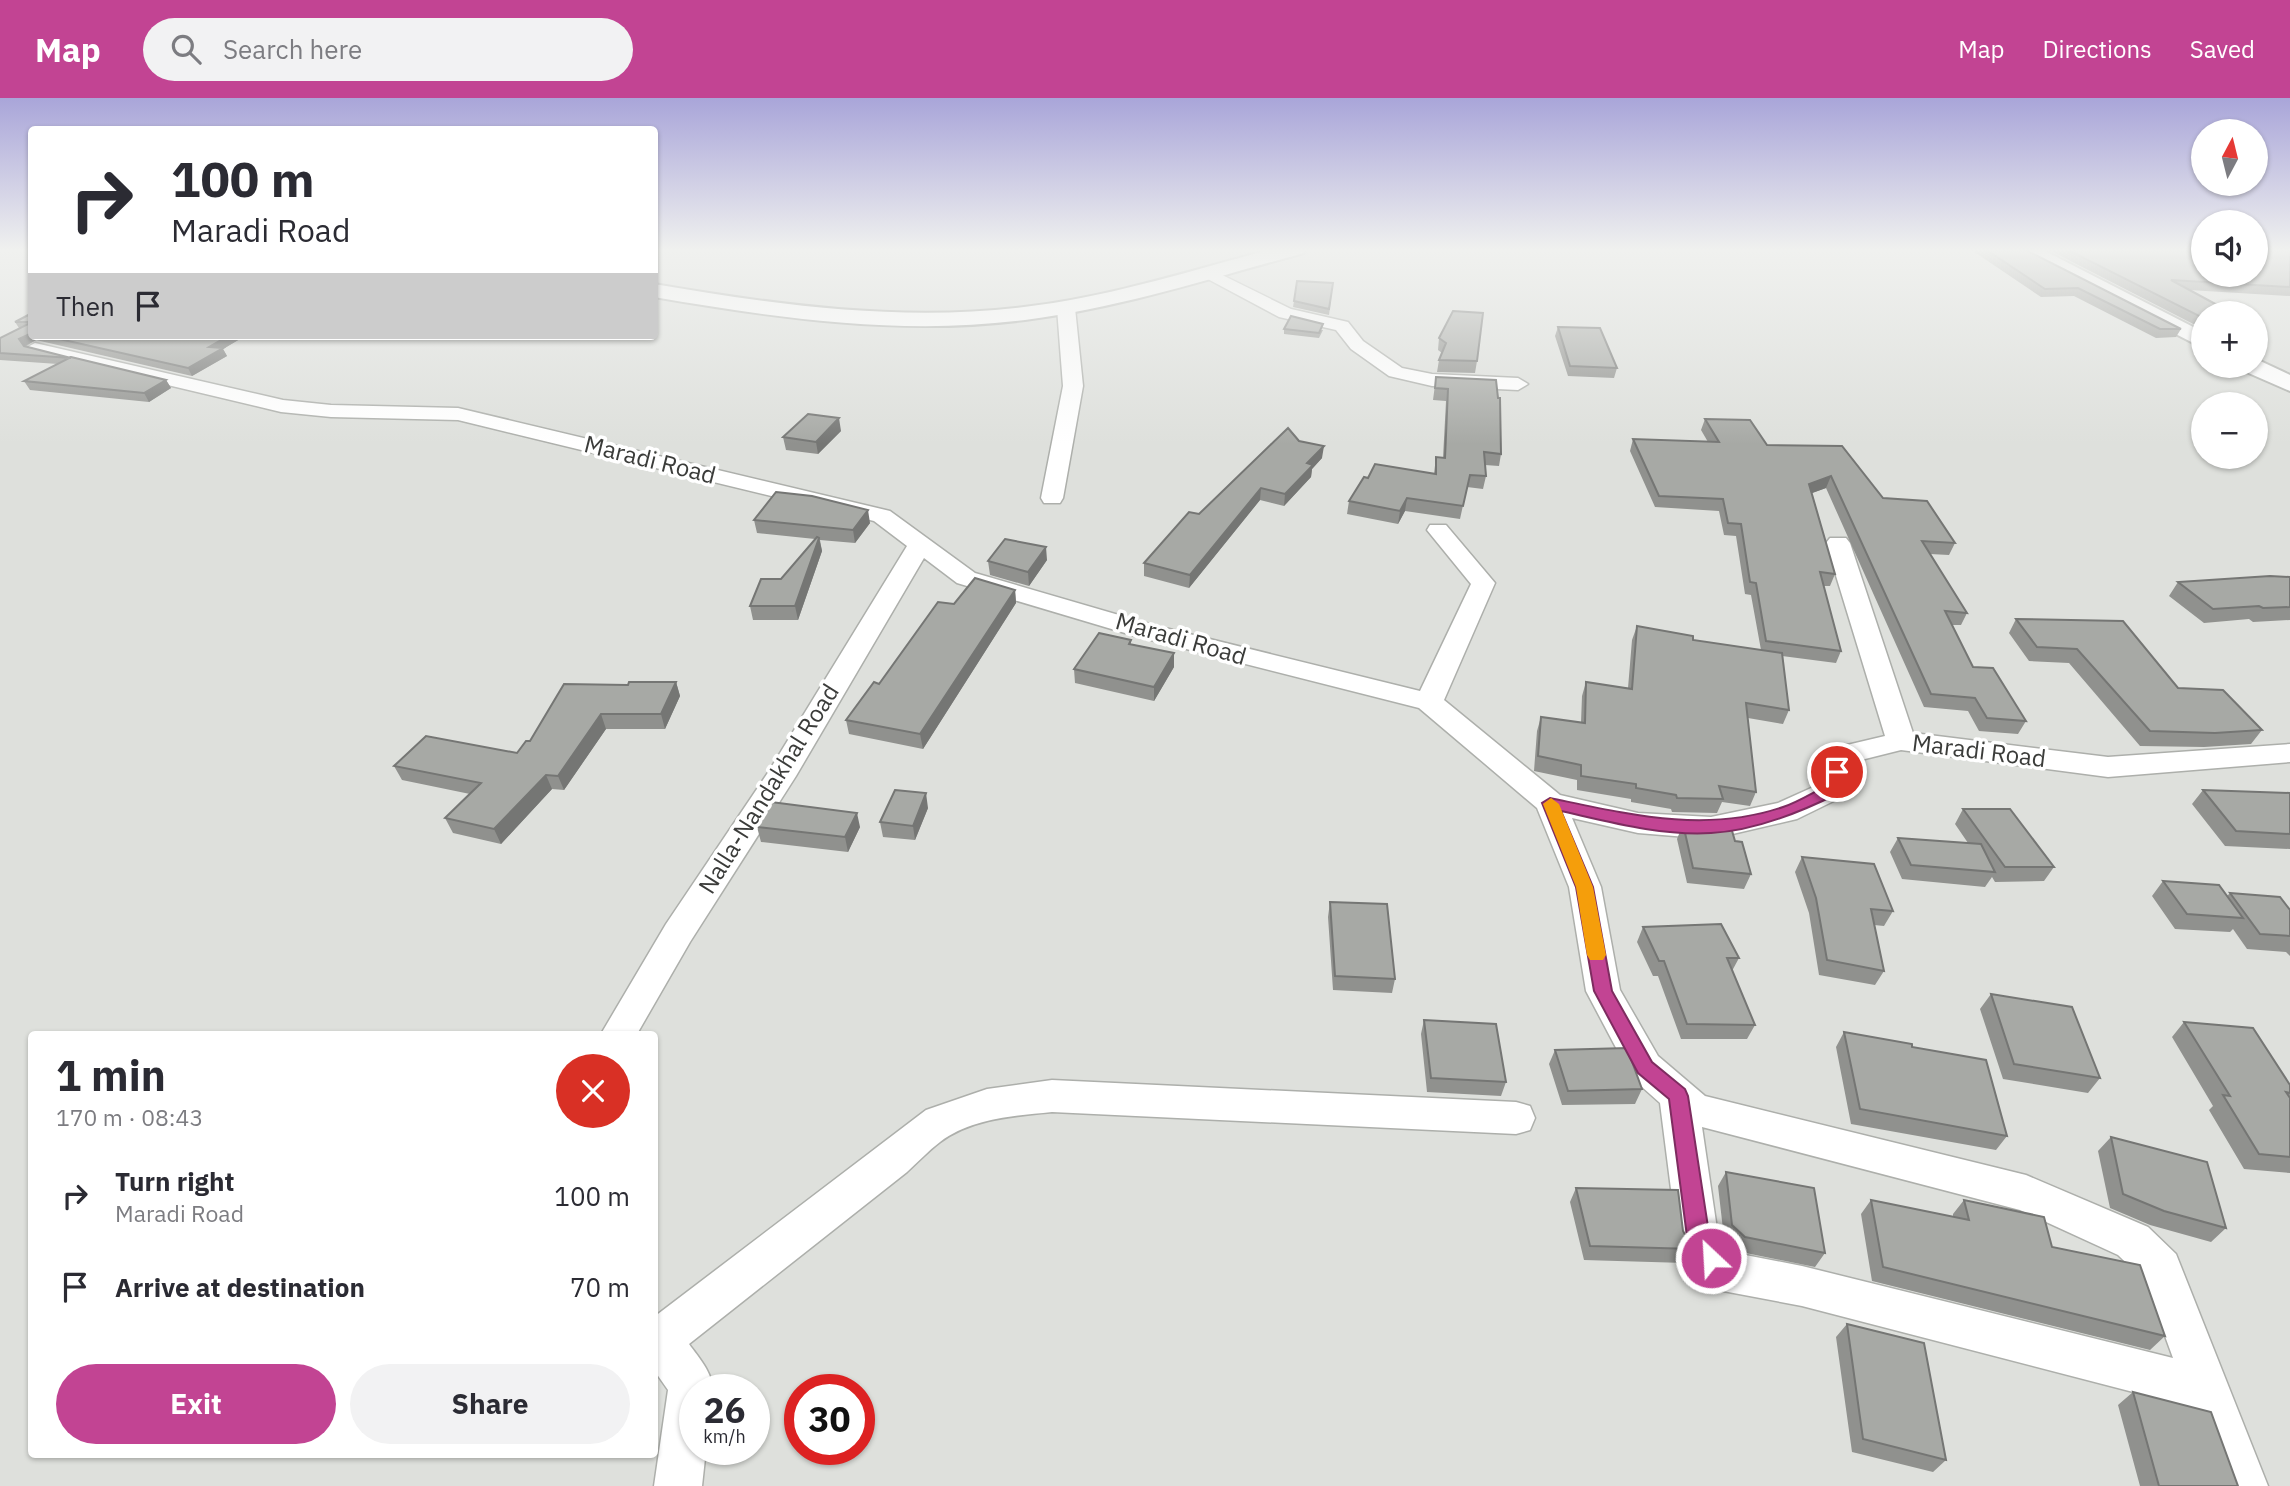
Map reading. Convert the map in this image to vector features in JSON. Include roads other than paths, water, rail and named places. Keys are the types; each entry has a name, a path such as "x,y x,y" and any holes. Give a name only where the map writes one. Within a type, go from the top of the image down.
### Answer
{"street":[{"path":"821,314 936,321 1008,314"},
{"path":"1052,498 1073,386 1067,314"},
{"path":"1288,314 1342,326 1357,345 1396,372 1433,380 1518,384"},
{"path":"2150,314 2191,335"},
{"name":"Maradi Road","path":"35,348 278,406 305,410 425,410 458,414 881,516 966,578 1144,631 1429,702 1550,803 1638,822 1712,828 1786,812 1834,789 1840,756 1901,741 2108,767 2290,753"},
{"path":"2268,373 2290,384"},
{"path":"1429,702 1483,583 1438,530"},
{"path":"1838,543 1901,741"},
{"name":"Nalla-Nandakhal Road","path":"621,1031 678,933 781,776 920,544"},
{"path":"1550,803 1585,887 1603,991 1645,1067 1694,1109 2026,1193 2133,1241 2161,1268 2244,1486"},
{"path":"658,1340 893,1160 928,1129 954,1115 994,1102 1052,1096 1516,1118"},
{"path":"1678,1096 1699,1244 1723,1271 1802,1286 2208,1390"},
{"path":"658,1342 691,1385 678,1486"}]}
